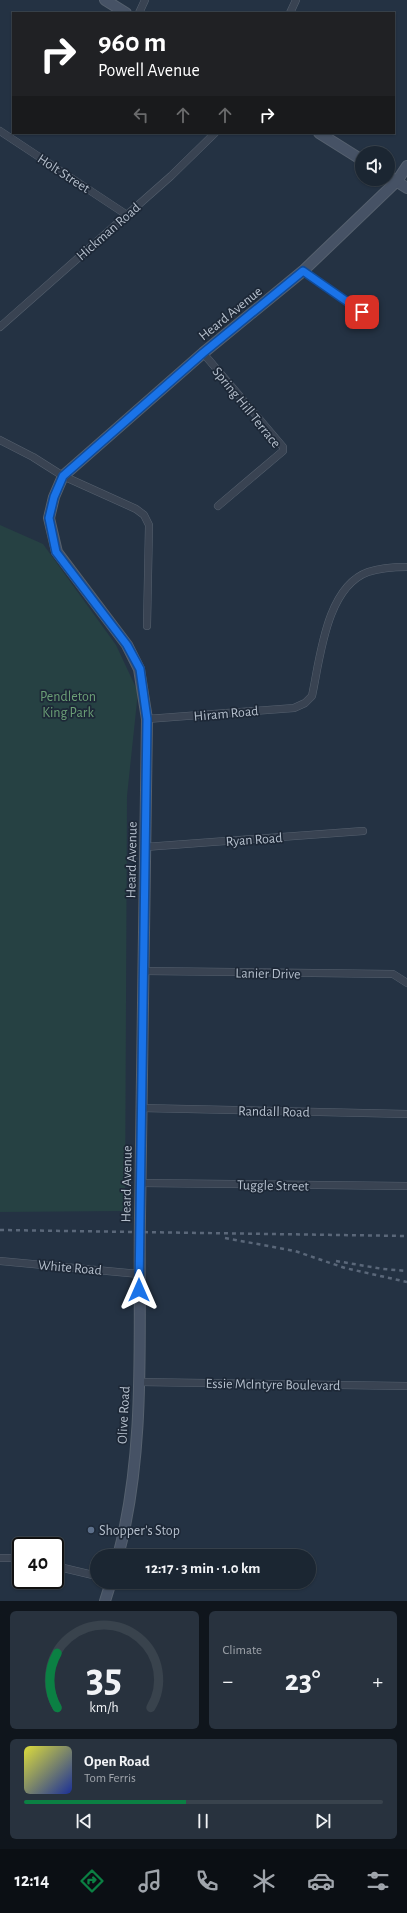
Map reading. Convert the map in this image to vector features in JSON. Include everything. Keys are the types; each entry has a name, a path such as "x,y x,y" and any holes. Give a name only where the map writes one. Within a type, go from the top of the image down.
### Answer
{"street":[{"path":"105,0 124,12"},
{"path":"139,12 145,0"},
{"path":"290,12 296,0"},
{"name":"Holt Street","path":"0,131 127,215"},
{"name":"Hickman Road","path":"0,327 127,215 214,134"},
{"path":"321,134 355,156"},
{"name":"Heard Avenue","path":"139,1274 147,719 140,669 130,651 56,552 49,518 54,497 63,476 203,353 303,271 397,182 407,166"},
{"path":"397,182 407,188"},
{"path":"303,271 362,312"},
{"name":"Spring Hill Terrace","path":"203,353 283,447 282,451 218,506"},
{"path":"0,440 33,457 63,476 136,509 144,515 149,524 147,626"},
{"name":"Hiram Road","path":"147,719 294,708 305,703 312,696 332,609 347,586 366,573 387,568 407,567"},
{"name":"Ryan Road","path":"145,847 363,831"},
{"name":"Lanier Drive","path":"144,971 393,974 407,983"},
{"name":"Randall Road","path":"141,1108 407,1114"},
{"name":"Tuggle Street","path":"140,1184 407,1186"},
{"name":"White Road","path":"0,1261 139,1274"},
{"name":"Olive Road","path":"119,1549 132,1477 139,1382 139,1274"},
{"name":"Essie McIntyre Boulevard","path":"139,1382 407,1386"},
{"path":"0,1558 12,1558"},
{"path":"64,1568 90,1574"},
{"path":"105,1601 109,1589"}],"green space":[{"name":"Pendleton King Park","path":"0,525 43,544 116,645 138,692 127,796 125,1211 0,1212"}],"railway":[{"path":"0,1230 407,1236"},
{"path":"225,1238 295,1251 345,1268 407,1282"},
{"path":"336,1261 383,1269 407,1271"}],"place":[{"name":"Shopper's Stop","path":"91,1530"}],"route":[{"path":"139,1290 147,719 140,669 127,645 56,552 49,518 54,497 63,476 203,353 303,271 362,312"}]}
